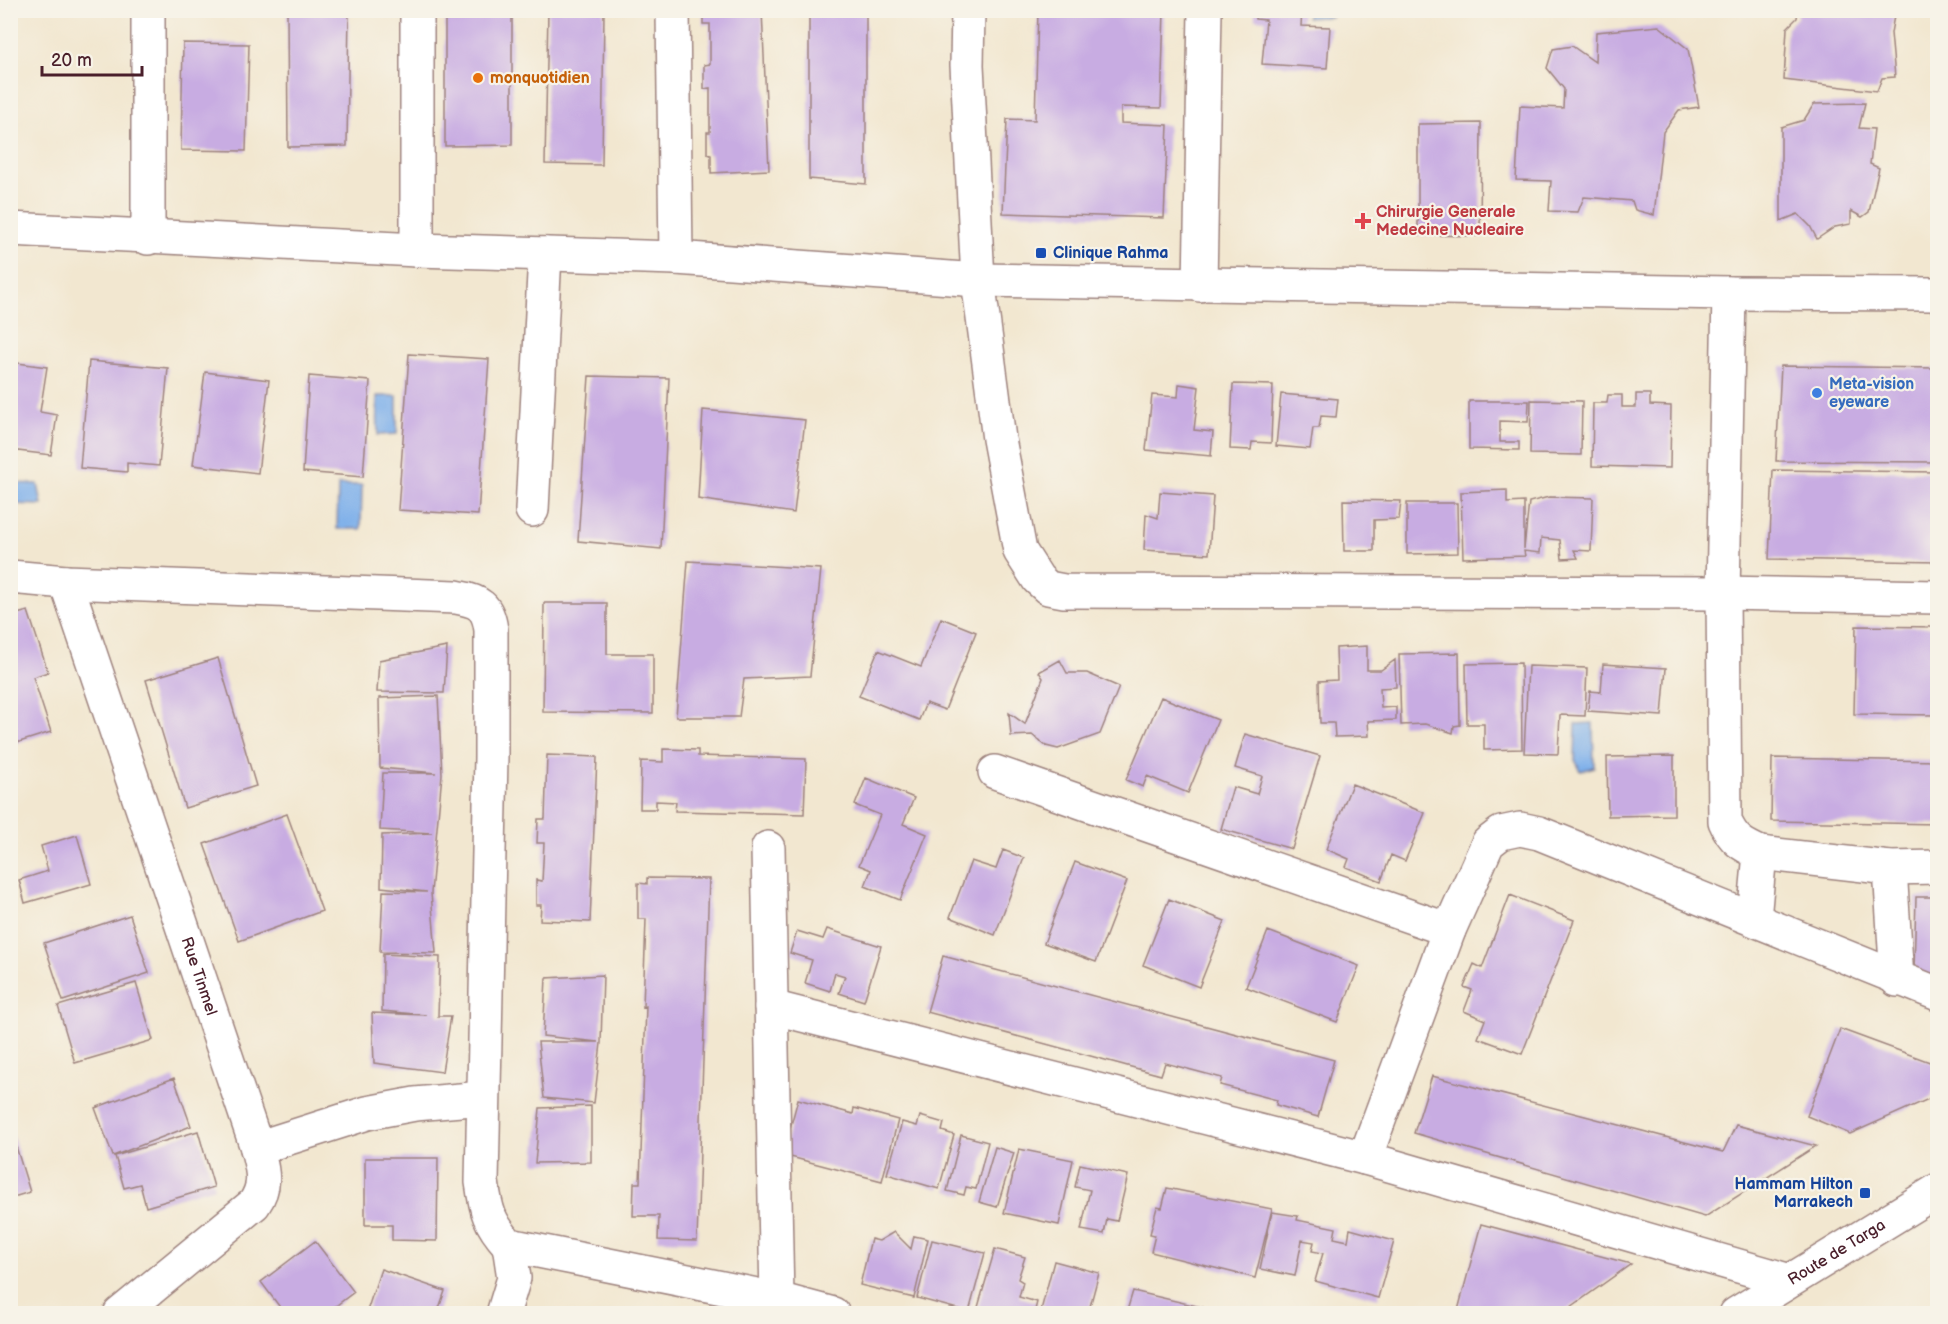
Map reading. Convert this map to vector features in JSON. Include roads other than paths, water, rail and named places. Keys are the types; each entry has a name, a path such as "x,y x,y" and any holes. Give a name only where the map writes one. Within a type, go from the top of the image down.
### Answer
{"street":[{"path":"148,10 148,237"},
{"path":"417,10 417,250"},
{"path":"673,10 676,258"},
{"path":"968,10 967,65 978,280 999,439 1020,551 1038,579 1048,588 1064,591 1723,593 1938,597"},
{"path":"1200,285 1205,10"},
{"path":"10,230 417,250 676,258 978,280 1729,293 1938,294"},
{"path":"532,510 544,254"},
{"path":"1729,293 1723,593 1725,821 1731,836 1741,845 1760,852 1890,868 1938,867"},
{"path":"10,577 66,582 456,597 481,605 489,615 491,757 482,1182 485,1208 492,1227 509,1245 775,1306 833,1314"},
{"name":"Rue Tinmel","path":"66,582 257,1148 265,1182 262,1193 254,1204 120,1314"},
{"path":"994,772 1449,930"},
{"path":"1365,1158 1449,930 1488,843 1501,833 1520,829 1539,833 1754,919 1897,980 1938,994"},
{"path":"768,848 775,1306"},
{"path":"1754,919 1760,852"},
{"path":"1890,868 1897,980"},
{"path":"771,1006 1365,1158 1787,1280"},
{"path":"257,1148 320,1126 367,1113 415,1104 483,1098"},
{"name":"Route de Targa","path":"1736,1314 1787,1280 1938,1190"},
{"path":"502,1314 514,1278 509,1245"}],"water":[{"path":"1307,11 1331,11 1331,17 1307,17"},
{"path":"377,396 397,396 397,434 378,435"},
{"path":"11,483 38,484 42,505 11,504"},
{"path":"338,485 362,485 361,529 337,529"},
{"path":"1593,723 1594,767 1581,771 1575,760 1576,724"}],"place":[{"name":"monquotidien","path":"478,78"},
{"name":"Chirurgie Generale Medecine Nucleaire","path":"1363,221"},
{"name":"Clinique Rahma","path":"1041,253"},
{"name":"Meta-vision eyeware","path":"1817,393"},
{"name":"Hammam Hilton Marrakech","path":"1865,1193"}]}
